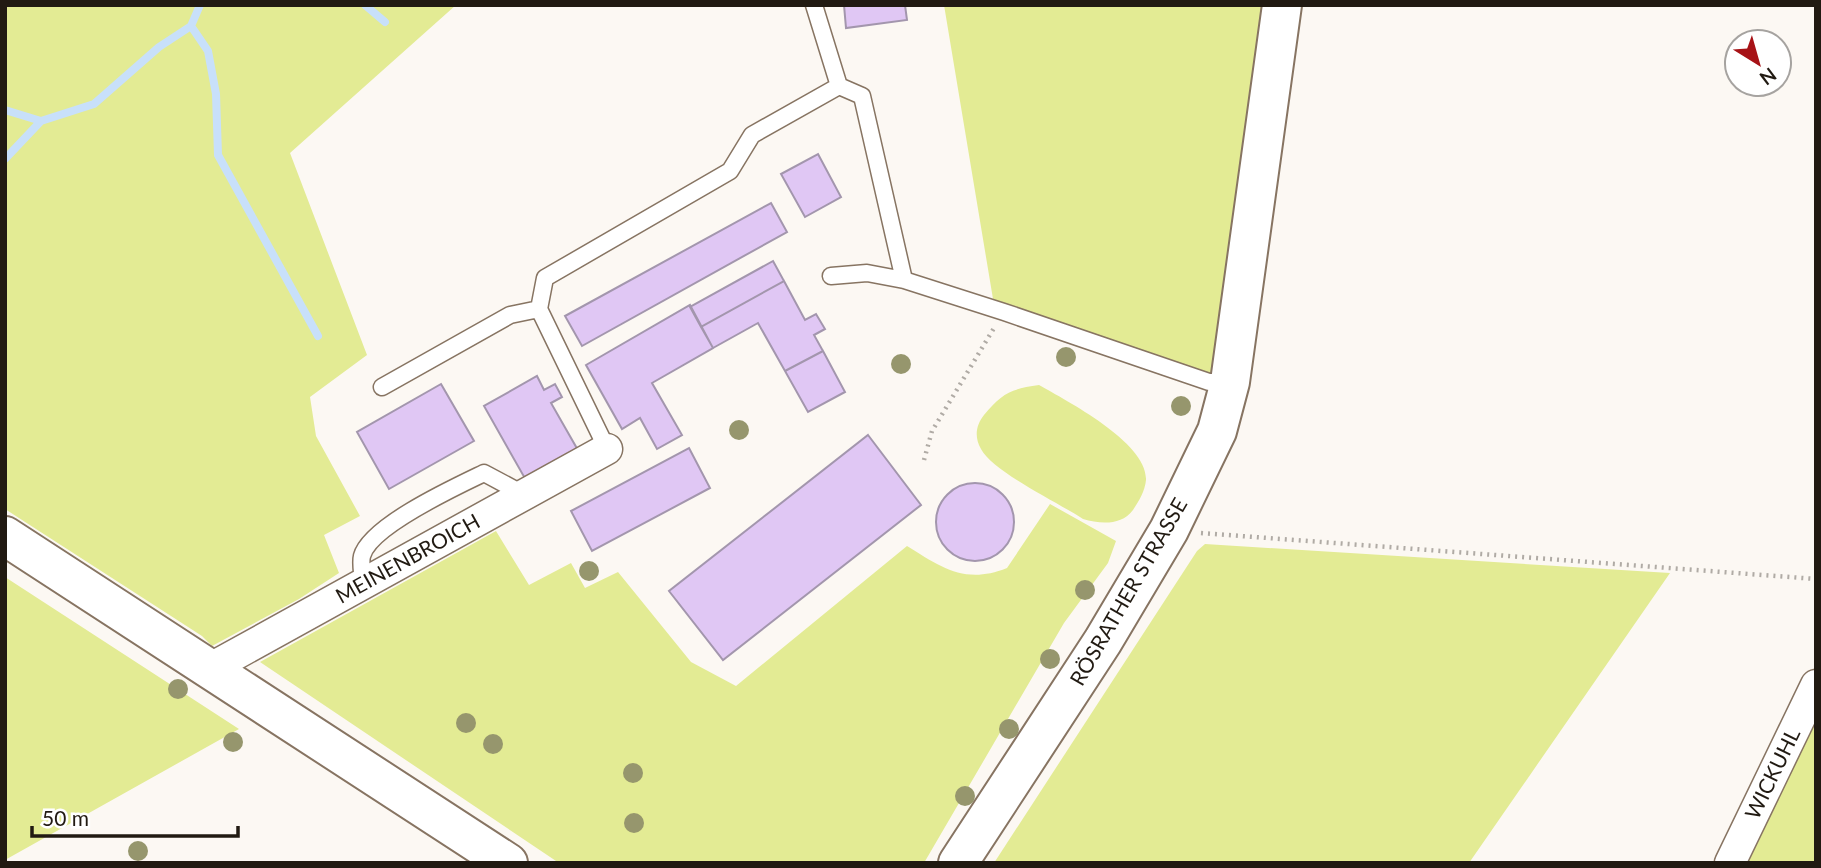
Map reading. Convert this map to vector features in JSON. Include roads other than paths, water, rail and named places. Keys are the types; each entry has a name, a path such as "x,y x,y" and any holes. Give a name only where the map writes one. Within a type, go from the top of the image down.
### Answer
{"street":[{"name":"RÖSRATHER STRASSE","path":"958,863 1103,641 1169,530 1217,431 1230,382 1282,5"},
{"name":"MEINENBROICH","path":"209,669 607,449"},
{"path":"5,536 508,863"},
{"name":"WICKUHL","path":"1730,863 1816,685"}],"lane":[{"path":"814,5 839,86 862,96 904,280"},
{"path":"607,449 539,309 545,278 730,172 752,135 839,86"},
{"path":"831,276 867,273 904,280 1209,382 1230,382"},
{"path":"382,387 510,315 539,309"},
{"path":"363,584 362,556 375,535 433,498 484,473 525,495"}],"waterway":[{"path":"5,159 41,121 94,104 159,47 191,26 200,5"},
{"path":"365,5 385,22"},
{"path":"191,26 208,51 216,94 218,155 318,336"},
{"path":"5,110 41,121"}]}
